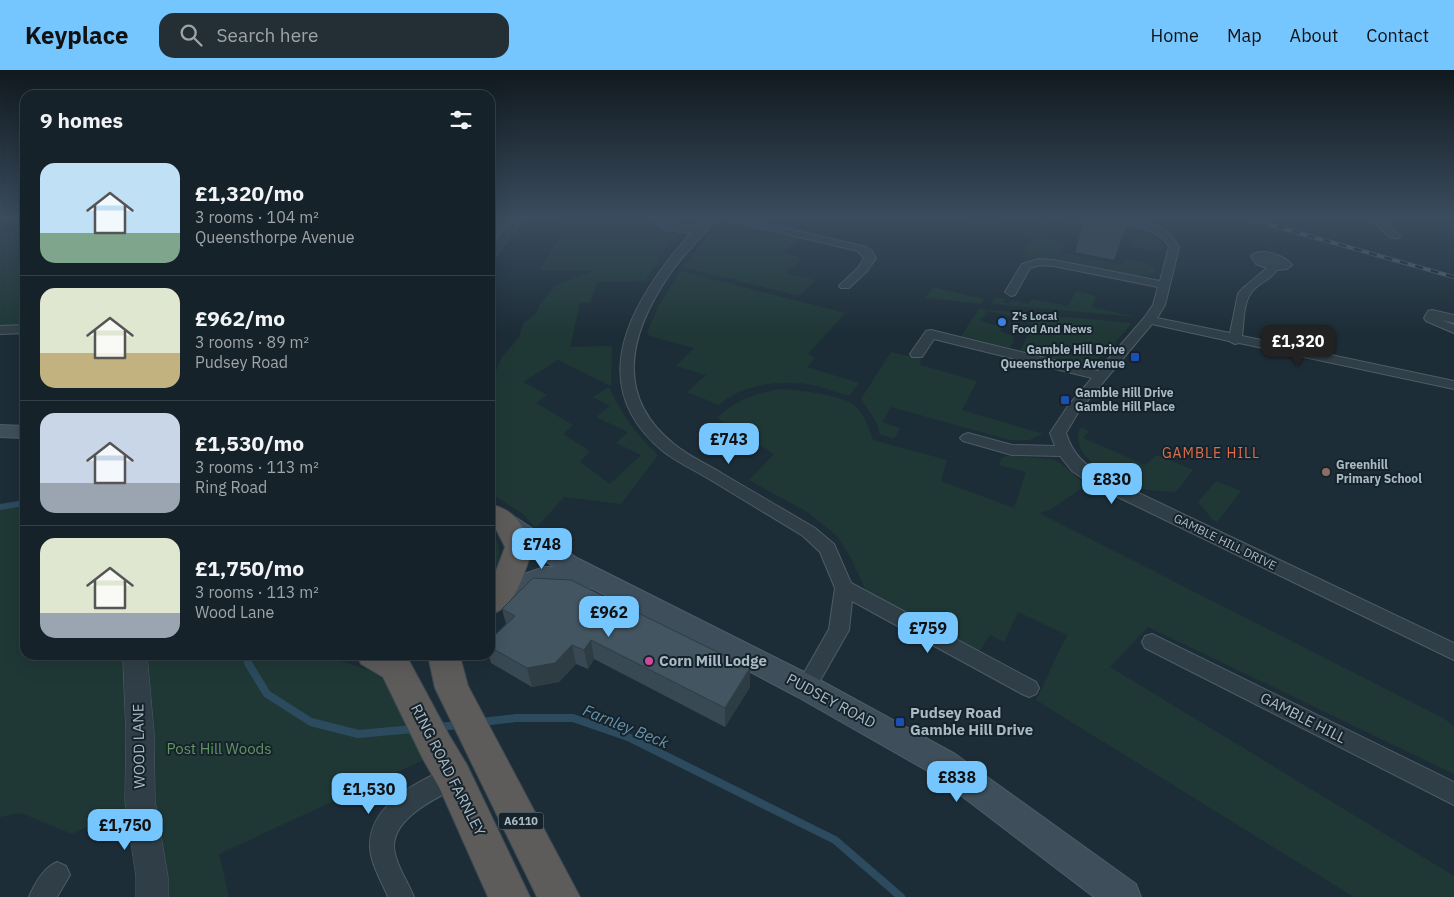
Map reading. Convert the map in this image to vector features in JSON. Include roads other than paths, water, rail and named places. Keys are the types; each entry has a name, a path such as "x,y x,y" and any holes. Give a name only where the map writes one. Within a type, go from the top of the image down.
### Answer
{"highway":[{"path":"495,597 507,581 519,547 499,518"},
{"name":"RING ROAD FARNLEY","path":"382,660 395,667 410,694 477,827 509,897"},
{"name":"A6110","path":"445,660 452,688 559,897"},
{"path":"477,827 514,808"}],"main road":[{"path":"0,432 20,432"},
{"name":"PUDSEY ROAD","path":"499,518 568,564 806,687 944,764 1123,897"},
{"name":"PUDSEY ROAD","path":"495,598 544,576 599,580"}],"street":[{"path":"678,257 644,308 630,342 626,364 628,392 653,434 670,449 809,532 828,549 844,588 838,630 806,687"},
{"path":"845,286 862,269 869,257"},
{"path":"968,438 1012,450 1063,451 1058,433 1073,409 1149,320 1159,305 1171,257"},
{"path":"1011,292 1026,266 1039,262 1054,263 1164,285"},
{"path":"1235,340 1241,305 1246,292 1268,275 1274,267"},
{"path":"1454,319 1432,314 1430,318 1454,329"},
{"path":"1149,320 1235,340 1454,385"},
{"path":"0,330 20,329"},
{"path":"917,354 931,334 1100,376"},
{"name":"GAMBLE HILL DRIVE","path":"1063,451 1077,468 1099,481 1454,652"},
{"path":"844,588 1029,688"},
{"name":"GAMBLE HILL","path":"1152,642 1454,794"},
{"name":"WOOD LANE","path":"135,660 140,733 140,802 152,877 152,897"},
{"path":"401,897 382,846 387,823 445,762"},
{"path":"42,897 57,875"}],"waterway":[{"name":"Farnley Beck","path":"0,507 20,504"},
{"name":"Farnley Beck","path":"246,660 249,664"},
{"name":"Farnley Beck","path":"248,663 267,694 311,722 358,734 414,729"},
{"name":"Farnley Beck","path":"481,722 516,718 573,718 628,737 835,840 901,897"},
{"name":"Farnley Beck","path":"438,727 459,725"}],"railway":[{"path":"1382,257 1454,277"}],"place":[{"name":"Z's Local Food And News","path":"1002,322"},
{"name":"Gamble Hill Drive Queensthorpe Avenue","path":"1135,357"},
{"name":"Gamble Hill Drive Gamble Hill Place","path":"1065,400"},
{"name":"Greenhill Primary School","path":"1326,472"},
{"name":"Corn Mill Lodge","path":"649,661"},
{"name":"Pudsey Road Gamble Hill Drive","path":"900,722"}],"district":[{"name":"GAMBLE HILL","path":"1211,453"}],"park label":[{"name":"Post Hill Woods","path":"219,749"}]}
